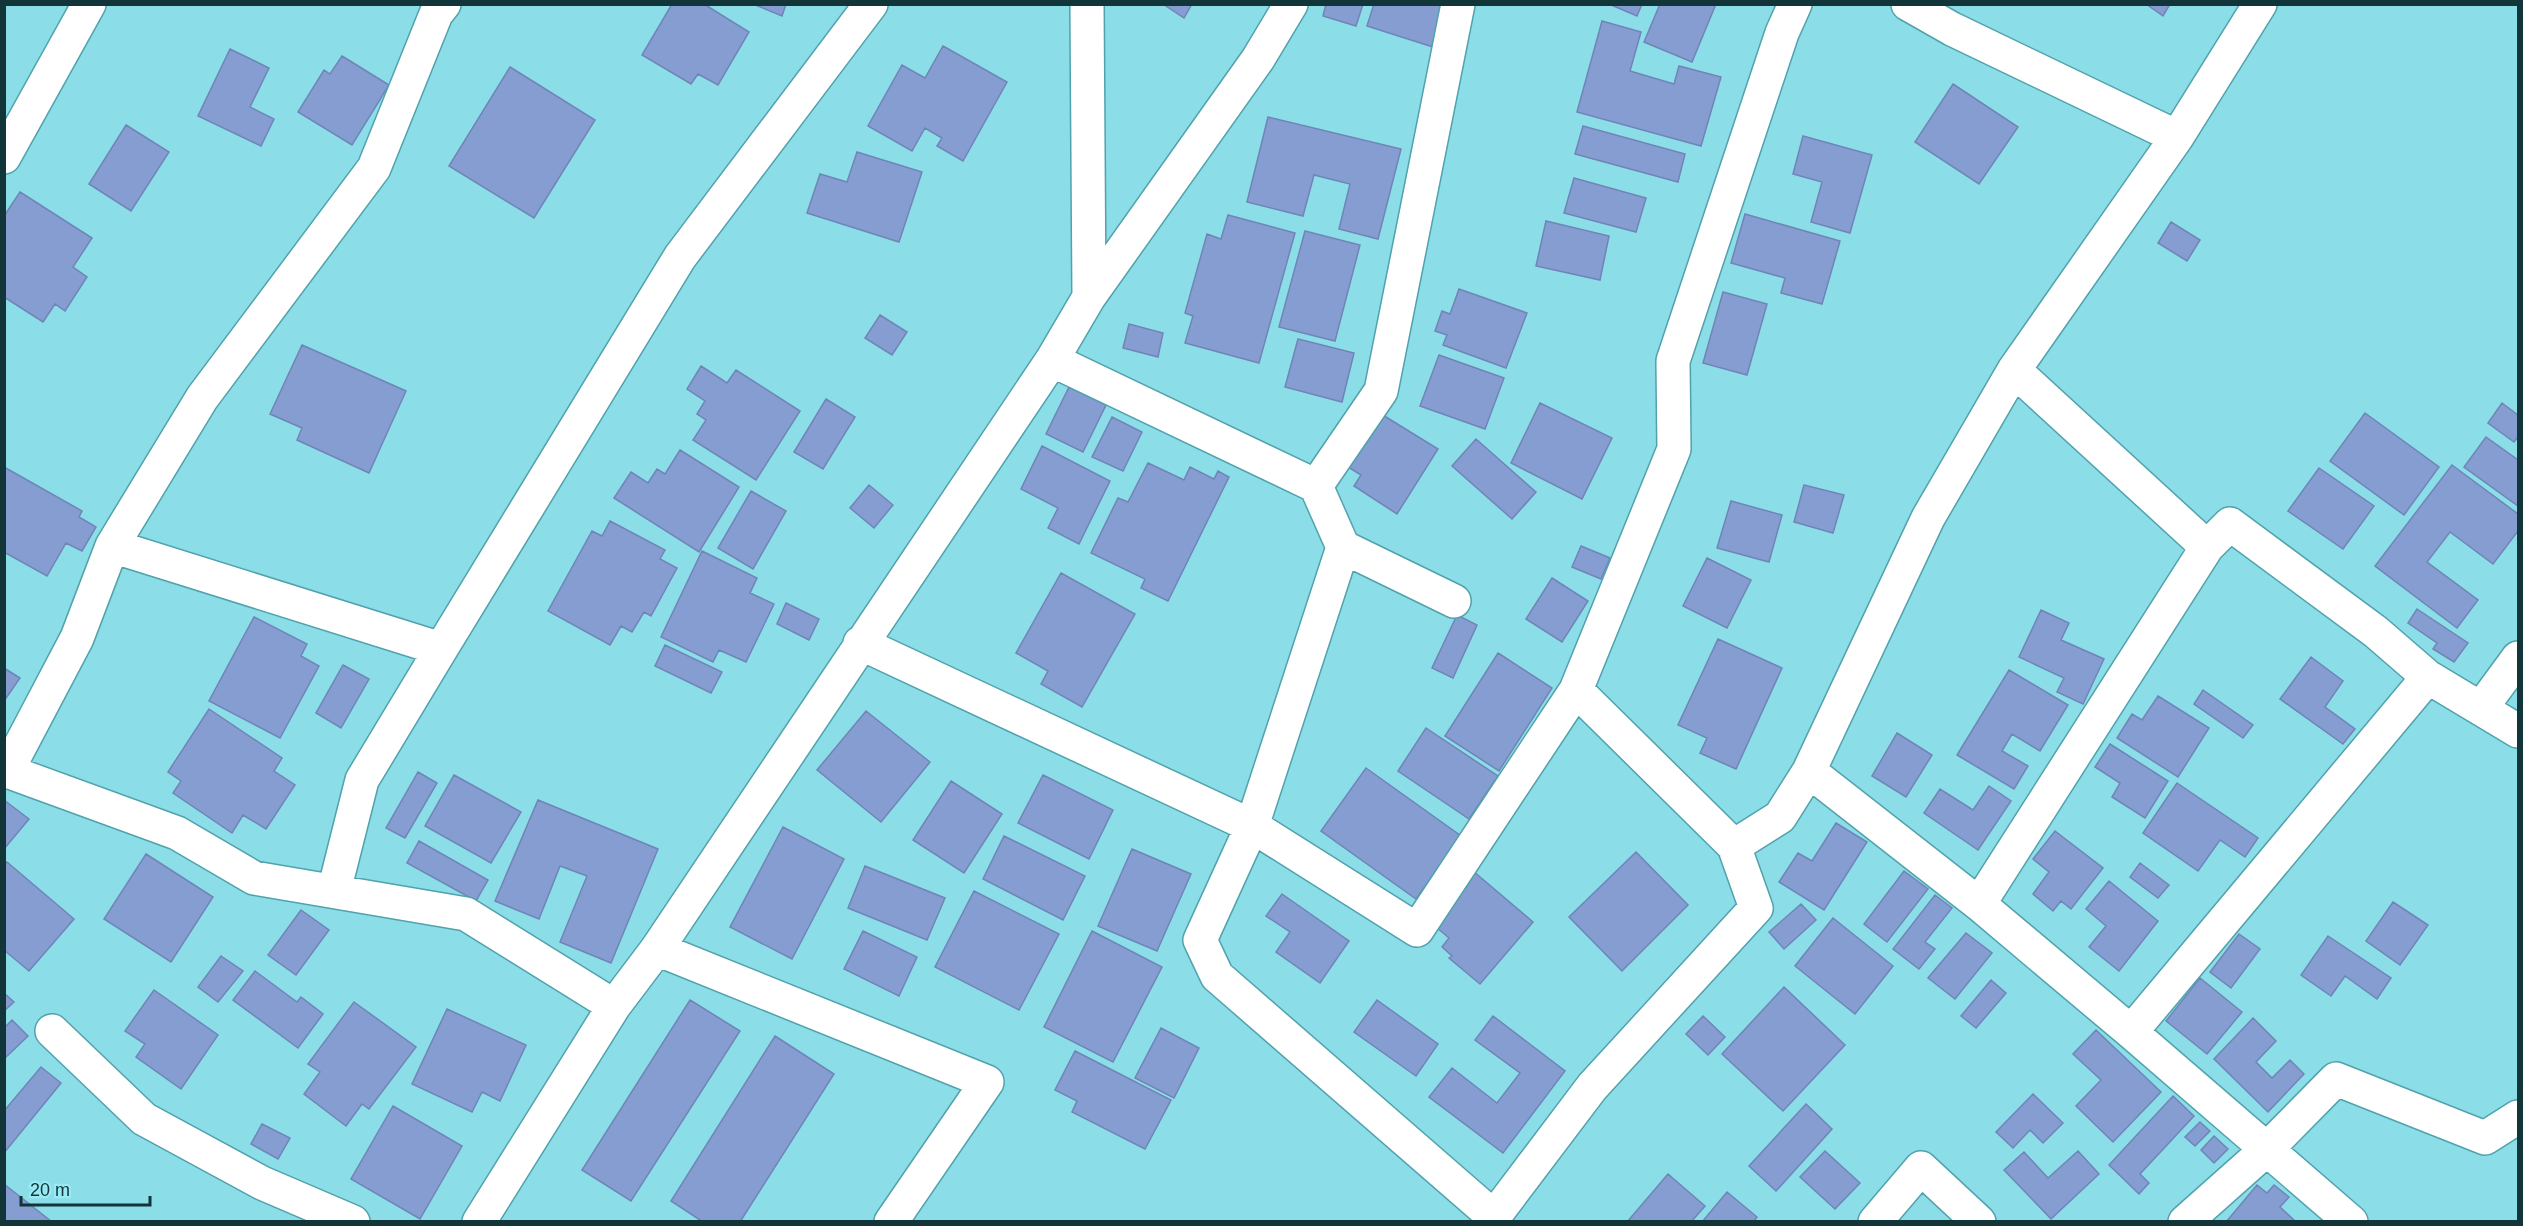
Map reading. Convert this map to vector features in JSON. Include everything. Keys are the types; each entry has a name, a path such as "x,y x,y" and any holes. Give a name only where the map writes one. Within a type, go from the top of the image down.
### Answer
{"street":[{"path":"4,157 89,4"},
{"path":"334,891 362,780 441,649 680,257 871,4"},
{"path":"1088,4 1089,297"},
{"path":"479,1221 614,1006 657,949 860,643 1052,360 1089,297 1258,59 1290,4"},
{"path":"1316,486 1381,392 1458,4"},
{"path":"860,643 1252,826 1417,930 1576,690 1674,449 1673,360 1782,33 1795,4"},
{"path":"1908,4 1952,29 2177,137"},
{"path":"1734,846 1780,817 1809,771 1929,518 2014,370 2177,137 2260,4"},
{"path":"437,6 436,14 374,168 202,398 112,546 77,638 7,771 177,833 254,879 466,914 614,1006"},
{"path":"1052,360 1316,486 1343,547 1454,601"},
{"path":"2014,370 2207,546"},
{"path":"1979,904 2207,546 2230,524 2376,632 2428,677 2482,707 2518,731"},
{"path":"112,546 441,649"},
{"path":"1343,547 1252,826 1200,940 1217,976 1492,1219 1592,1087 1756,908 1734,846 1576,690"},
{"path":"2482,707 2518,658"},
{"path":"2131,1032 2428,677"},
{"path":"1809,771 1979,904 2351,1221"},
{"path":"657,949 987,1082 891,1221"},
{"path":"52,1031 144,1119 262,1183 353,1221"},
{"path":"2185,1221 2266,1150 2336,1079 2485,1138 2518,1116"},
{"path":"1875,1221 1921,1167 1979,1221"}],"building":[{"path":"672,4 704,4 749,32 718,85 698,74 691,84 642,55"},
{"path":"753,4 786,4 782,16"},
{"path":"1163,4 1192,4 1184,18"},
{"path":"1326,4 1363,4 1356,26 1323,16"},
{"path":"1374,4 1447,4 1433,47 1367,26"},
{"path":"1609,4 1642,4 1637,16"},
{"path":"1660,4 1716,4 1692,62 1644,42"},
{"path":"2146,4 2170,4 2163,16"},
{"path":"1602,21 1641,32 1630,71 1674,84 1679,66 1721,77 1701,146 1577,112"},
{"path":"943,46 1007,82 963,161 937,146 942,138 925,128 912,151 868,126 902,65 925,78"},
{"path":"230,49 269,68 250,107 274,119 261,146 198,116"},
{"path":"342,56 389,85 352,145 298,112 324,70 330,74"},
{"path":"510,67 595,120 534,218 449,166"},
{"path":"1953,84 2018,127 1979,184 1915,142"},
{"path":"1268,117 1401,149 1378,239 1339,229 1350,184 1314,175 1303,216 1247,202"},
{"path":"126,125 169,152 131,211 89,184"},
{"path":"1583,126 1685,154 1678,182 1575,154"},
{"path":"1803,136 1872,155 1850,233 1811,222 1822,182 1793,174"},
{"path":"857,152 922,172 899,242 807,213 820,174 847,182"},
{"path":"1574,178 1646,198 1636,232 1564,213"},
{"path":"20,192 92,238 73,267 87,277 65,311 55,304 43,322 4,297 4,216"},
{"path":"1745,214 1840,241 1822,304 1781,293 1785,278 1731,263"},
{"path":"1228,215 1295,233 1259,363 1185,343 1193,316 1185,313 1207,234 1221,239"},
{"path":"1546,221 1609,236 1600,280 1536,266"},
{"path":"2171,222 2200,240 2187,261 2158,243"},
{"path":"1305,231 1360,245 1335,341 1279,327"},
{"path":"1459,289 1527,313 1506,368 1443,345 1447,335 1435,331 1442,311 1450,314"},
{"path":"1723,292 1767,304 1747,375 1703,363"},
{"path":"880,315 907,332 892,355 865,338"},
{"path":"1129,324 1163,333 1158,357 1123,348"},
{"path":"1298,339 1354,353 1342,402 1285,387"},
{"path":"302,345 406,391 369,473 297,440 302,428 270,414"},
{"path":"1439,355 1504,378 1485,429 1420,406"},
{"path":"701,366 727,383 736,370 800,411 756,480 693,440 706,420 697,414 705,401 687,389"},
{"path":"1069,387 1106,405 1083,452 1046,434"},
{"path":"826,399 855,417 823,469 794,452"},
{"path":"1540,403 1612,438 1582,499 1511,463"},
{"path":"2502,403 2518,415 2518,437 2514,442 2488,423"},
{"path":"1373,409 1438,449 1397,514 1354,486 1361,475 1340,462"},
{"path":"2365,413 2439,467 2404,515 2330,461"},
{"path":"1112,417 1142,432 1123,471 1092,457"},
{"path":"2486,437 2518,460 2518,506 2464,467"},
{"path":"1476,439 1536,492 1512,519 1452,466"},
{"path":"1042,446 1110,481 1079,544 1048,528 1058,508 1021,489"},
{"path":"680,450 739,487 699,552 614,498 631,472 648,483 657,469 665,474"},
{"path":"1148,463 1184,480 1190,467 1214,479 1218,471 1229,477 1168,601 1141,588 1145,579 1091,553 1118,498 1128,502"},
{"path":"2452,465 2518,514 2518,531 2493,564 2450,532 2427,562 2478,600 2457,628 2375,566"},
{"path":"4,467 82,511 79,517 96,527 82,551 66,543 47,576 4,552"},
{"path":"2319,468 2374,506 2343,549 2288,511"},
{"path":"869,485 893,505 874,528 850,508"},
{"path":"1804,485 1844,495 1833,533 1794,522"},
{"path":"751,491 786,511 753,569 718,548"},
{"path":"1731,501 1782,515 1769,562 1717,548"},
{"path":"610,521 665,550 660,559 677,568 651,616 644,612 632,632 621,626 610,645 548,611 592,531 602,536"},
{"path":"1581,546 1610,558 1601,579 1572,567"},
{"path":"702,551 757,578 750,593 774,604 746,662 719,650 713,662 661,637"},
{"path":"1707,558 1751,580 1727,628 1683,606"},
{"path":"1061,573 1135,614 1082,707 1041,684 1048,671 1016,653"},
{"path":"1552,578 1588,601 1562,642 1526,619"},
{"path":"786,603 819,619 809,640 777,624"},
{"path":"2417,609 2468,643 2454,662 2433,649 2437,643 2408,623"},
{"path":"2041,610 2069,623 2061,640 2104,659 2083,704 2057,692 2064,678 2019,657"},
{"path":"1457,615 1477,625 1453,678 1432,668"},
{"path":"254,617 307,644 301,656 319,666 280,738 209,701"},
{"path":"1718,639 1782,668 1736,769 1700,753 1707,738 1678,725"},
{"path":"665,645 722,672 711,693 655,666"},
{"path":"1498,653 1552,688 1499,771 1445,736"},
{"path":"2311,657 2343,681 2325,707 2355,729 2343,744 2280,699"},
{"path":"343,665 369,679 341,728 316,713"},
{"path":"4,668 20,678 4,701"},
{"path":"2009,670 2068,705 2040,751 2012,734 2002,751 2028,766 2014,789 1957,755"},
{"path":"2203,690 2253,725 2243,738 2194,704"},
{"path":"2158,696 2209,728 2178,777 2117,738 2132,714 2142,720"},
{"path":"209,709 282,758 274,771 295,785 266,829 243,815 232,833 173,793 181,781 168,772"},
{"path":"866,711 930,762 881,822 817,770"},
{"path":"1426,728 1498,776 1469,819 1398,771"},
{"path":"1897,733 1932,755 1906,797 1872,776"},
{"path":"2110,744 2168,781 2145,818 2112,797 2120,783 2095,767"},
{"path":"1366,768 1461,836 1416,899 1321,831"},
{"path":"418,772 437,783 405,838 386,828"},
{"path":"454,775 521,812 491,863 425,826"},
{"path":"1043,775 1113,810 1089,859 1018,823"},
{"path":"951,781 1002,814 964,873 913,840"},
{"path":"2177,783 2258,838 2245,857 2220,840 2198,871 2143,833"},
{"path":"1989,786 2011,801 1978,850 1924,813 1940,789 1973,810"},
{"path":"4,800 29,819 4,849"},
{"path":"538,800 658,849 611,963 560,942 587,876 560,866 539,919 495,901"},
{"path":"1836,823 1867,842 1824,910 1779,882 1798,853 1812,861"},
{"path":"783,827 844,859 792,959 730,927"},
{"path":"2055,831 2103,868 2071,909 2061,901 2053,911 2033,894 2049,872 2033,859"},
{"path":"1004,836 1085,876 1063,920 983,879"},
{"path":"419,841 488,880 476,901 407,863"},
{"path":"1132,849 1191,874 1157,951 1098,926"},
{"path":"1636,852 1688,905 1622,971 1569,917"},
{"path":"146,854 213,897 171,962 104,919"},
{"path":"7,862 74,919 29,971 4,950 4,865"},
{"path":"2140,863 2169,885 2158,898 2130,877"},
{"path":"865,866 945,898 927,940 848,908"},
{"path":"1473,871 1533,922 1480,984 1449,958 1452,956 1442,947 1449,938 1430,922"},
{"path":"1904,871 1928,889 1887,942 1864,924"},
{"path":"2109,881 2158,921 2119,971 2089,947 2106,926 2086,909"},
{"path":"974,891 1059,934 1019,1010 935,967"},
{"path":"1282,894 1349,941 1320,983 1276,952 1290,932 1266,916"},
{"path":"1935,895 1952,908 1925,942 1935,949 1919,969 1893,949"},
{"path":"2393,902 2428,925 2400,965 2366,941"},
{"path":"1801,904 1816,920 1784,949 1769,932"},
{"path":"301,910 329,930 296,975 268,955"},
{"path":"1833,918 1893,966 1855,1014 1795,966"},
{"path":"863,931 917,957 899,996 844,969"},
{"path":"1092,931 1162,967 1113,1062 1044,1027"},
{"path":"1966,933 1992,953 1955,999 1928,978"},
{"path":"2239,934 2260,949 2231,988 2210,972"},
{"path":"2328,936 2391,978 2377,999 2345,976 2331,996 2301,975"},
{"path":"221,956 243,971 218,1002 198,987"},
{"path":"255,971 297,1002 301,997 323,1014 298,1048 233,1000"},
{"path":"2200,978 2242,1012 2207,1054 2166,1021"},
{"path":"1991,980 2006,993 1976,1028 1961,1016"},
{"path":"1784,987 1845,1045 1783,1111 1722,1054"},
{"path":"154,990 218,1035 181,1089 136,1057 145,1044 125,1031"},
{"path":"4,993 14,1002 4,1011"},
{"path":"690,1000 740,1031 631,1201 582,1170"},
{"path":"1377,1000 1438,1044 1416,1076 1354,1032"},
{"path":"354,1002 416,1047 369,1109 362,1104 346,1126 304,1094 320,1072 308,1064"},
{"path":"447,1009 526,1045 500,1101 482,1092 472,1112 412,1084"},
{"path":"1493,1016 1565,1071 1503,1153 1429,1097 1452,1068 1497,1103 1520,1073 1475,1040"},
{"path":"1703,1016 1725,1037 1708,1055 1686,1034"},
{"path":"2253,1018 2276,1041 2256,1062 2272,1078 2290,1060 2304,1074 2268,1112 2214,1059"},
{"path":"12,1020 28,1036 4,1059 4,1028"},
{"path":"1161,1028 1199,1048 1174,1098 1135,1078"},
{"path":"2096,1030 2161,1092 2113,1142 2076,1106 2101,1080 2073,1054"},
{"path":"775,1036 834,1074 740,1222 703,1222 671,1201"},
{"path":"1075,1051 1171,1100 1145,1149 1072,1112 1077,1101 1055,1090"},
{"path":"41,1067 61,1083 4,1153 4,1111"},
{"path":"2033,1094 2063,1123 2043,1143 2030,1130 2013,1148 1996,1132"},
{"path":"2173,1096 2194,1116 2140,1174 2149,1183 2139,1194 2109,1165"},
{"path":"1806,1104 1832,1129 1776,1191 1749,1166"},
{"path":"393,1106 462,1146 420,1219 351,1179"},
{"path":"2200,1122 2210,1131 2195,1146 2185,1137"},
{"path":"262,1124 290,1138 278,1159 251,1144"},
{"path":"2214,1136 2228,1149 2214,1163 2201,1150"},
{"path":"1825,1151 1860,1183 1835,1209 1800,1177"},
{"path":"2078,1151 2099,1174 2051,1219 2004,1170 2024,1152 2048,1178"},
{"path":"1668,1174 1705,1206 1691,1222 1627,1222"},
{"path":"4,1184 52,1222 4,1222"},
{"path":"2257,1185 2267,1193 2274,1185 2289,1197 2280,1207 2296,1222 2226,1222"},
{"path":"1727,1192 1757,1217 1753,1222 1702,1222"}]}
